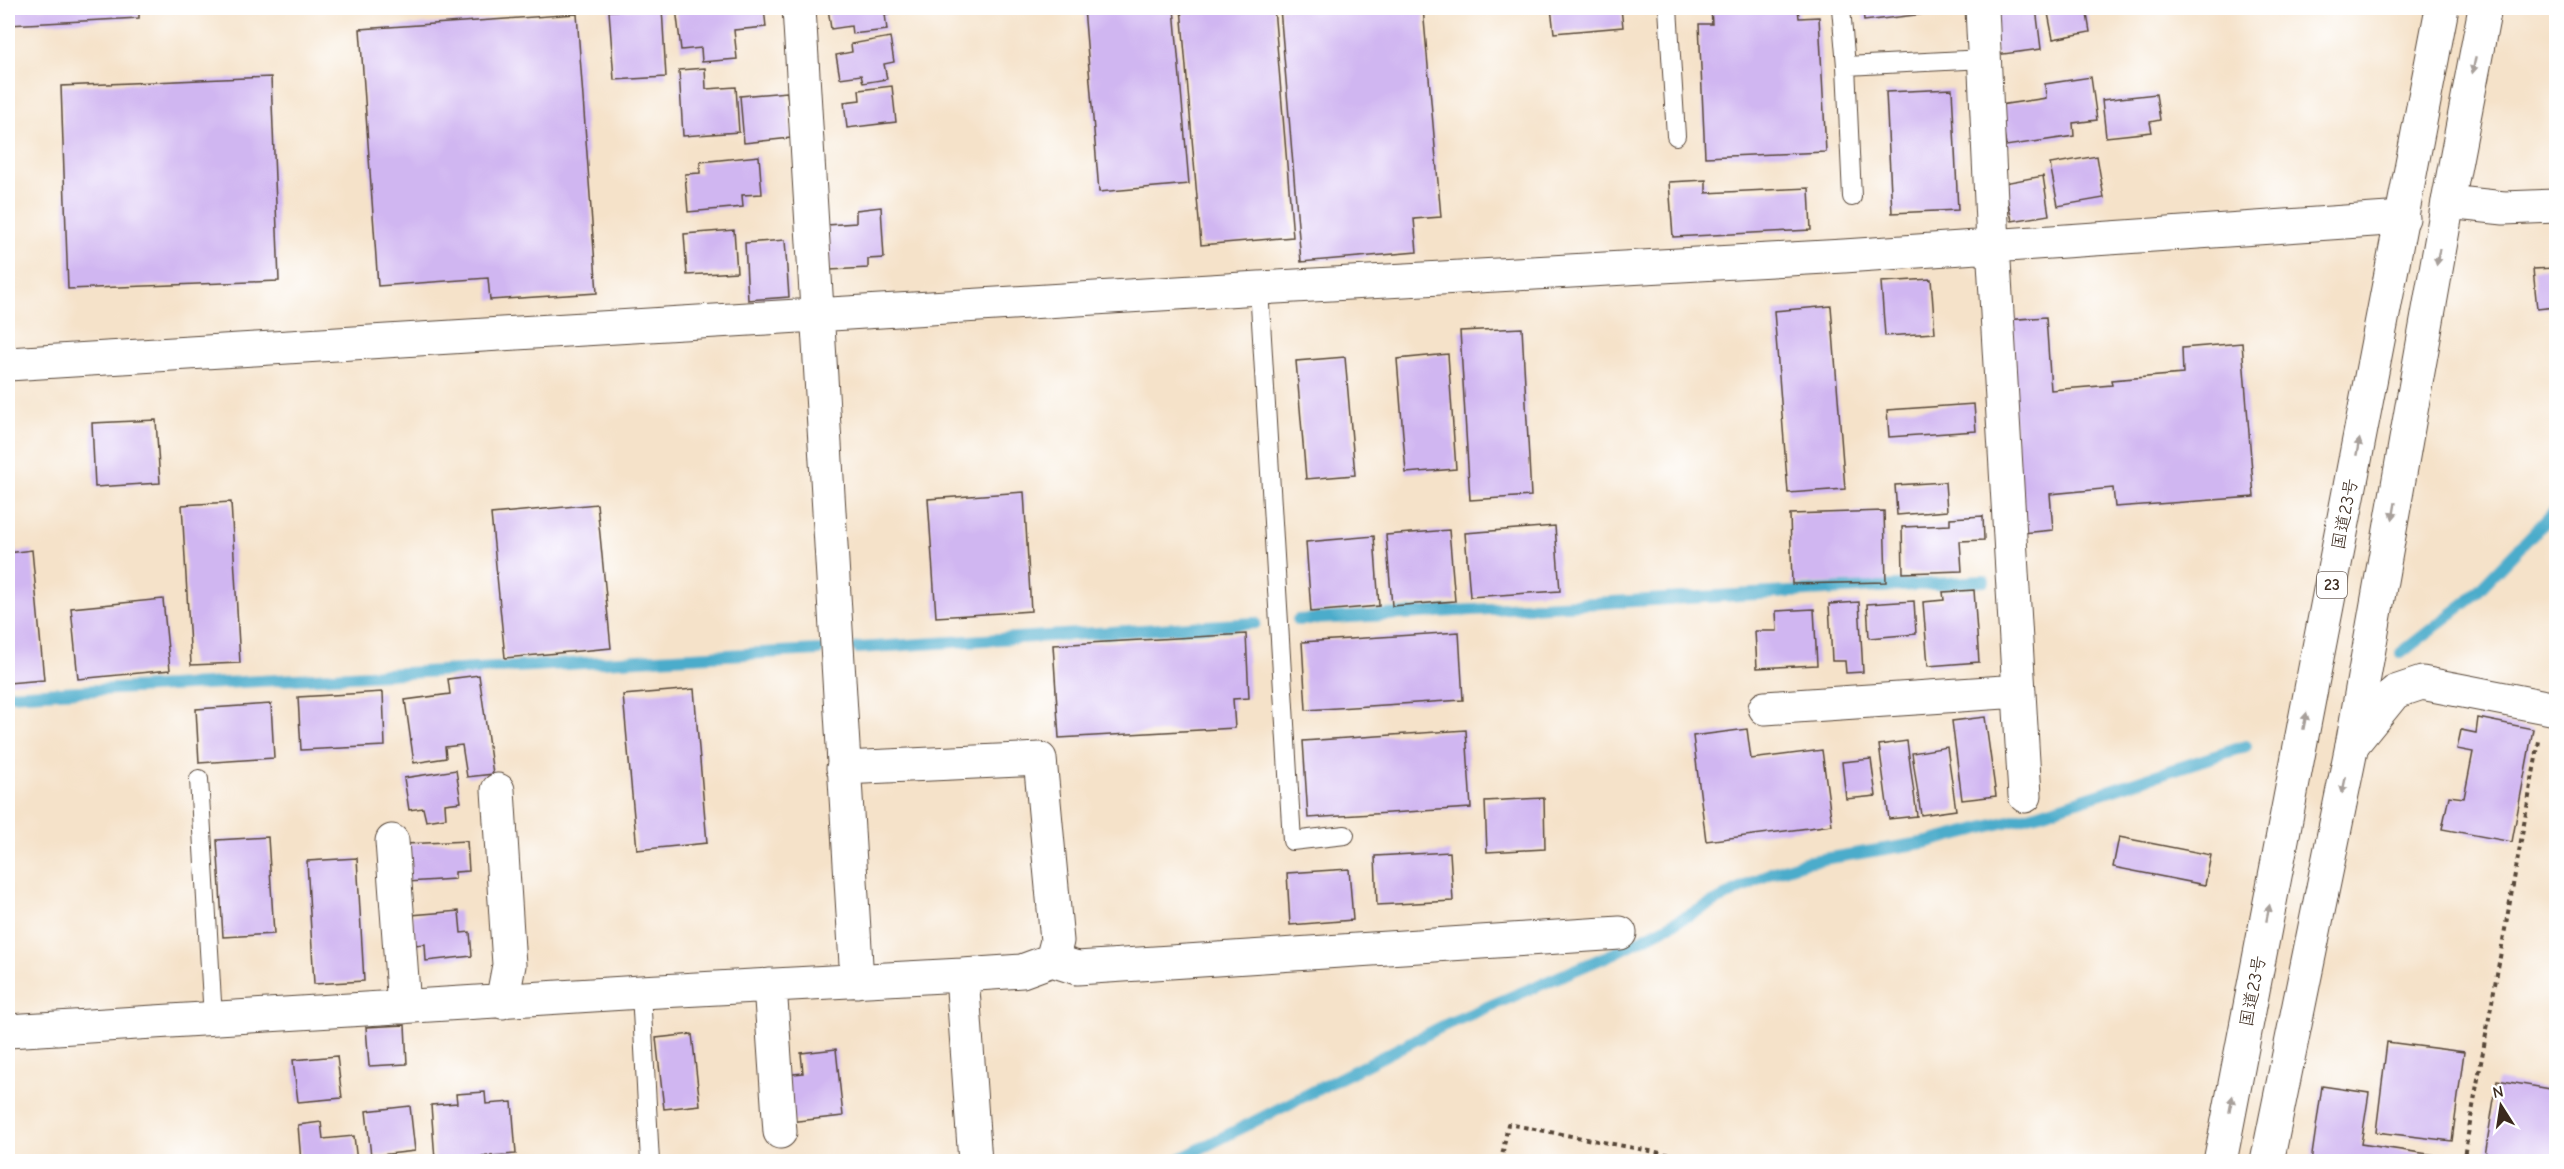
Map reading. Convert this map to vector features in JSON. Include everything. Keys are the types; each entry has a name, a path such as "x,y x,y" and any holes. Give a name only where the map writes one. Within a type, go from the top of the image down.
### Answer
{"main road":[{"path":"799,8 815,315 856,981"},
{"path":"1982,8 1993,244 2025,796"},
{"name":"国道23号","path":"2220,1161 2442,8"},
{"path":"2267,1161 2352,745 2448,202 2486,8"},
{"path":"2448,202 2504,208 2556,206"},
{"path":"8,364 1259,288 1832,256 2403,218"},
{"path":"2352,745 2395,692 2422,683 2551,708"},
{"path":"1765,708 2019,692"},
{"path":"843,768 1040,759 1057,941 1052,960"},
{"path":"498,790 509,965 501,1002"},
{"path":"392,841 404,1007"},
{"path":"8,1031 641,992 962,975 1022,970 1052,960 1077,968 1620,933"},
{"path":"962,975 975,1161"},
{"path":"770,985 780,1132"}],"lane":[{"path":"1668,8 1676,136"},
{"path":"1841,8 1852,197"},
{"path":"1845,66 1985,59"},
{"path":"1259,288 1292,841 1345,835"},
{"path":"199,779 213,1018"},
{"path":"641,992 650,1161"}],"path":[{"path":"2463,1161 2551,708 2556,655"},
{"path":"1501,1161 1508,1124 1708,1161"}],"building":[{"path":"8,8 139,8 139,18 8,25"},
{"path":"662,8 666,77 614,80 609,11"},
{"path":"676,8 707,8 707,10 764,8 766,27 734,30 737,59 702,62 701,48 681,50"},
{"path":"828,8 894,8 895,13 885,14 887,30 852,34 851,26 831,29"},
{"path":"1084,8 1174,8 1189,184 1099,192"},
{"path":"1181,8 1274,8 1293,237 1201,245"},
{"path":"1280,8 1423,8 1441,217 1414,219 1417,252 1301,262"},
{"path":"1551,8 1621,8 1623,27 1554,33"},
{"path":"1711,8 1798,8 1799,18 1819,17 1826,152 1705,157 1699,24 1712,24"},
{"path":"1863,8 1949,8 1950,11 1864,21"},
{"path":"2036,8 2041,49 1996,55 1990,12"},
{"path":"2047,8 2086,8 2090,32 2053,39"},
{"path":"577,14 597,293 490,300 488,278 378,286 360,29"},
{"path":"890,37 894,62 884,64 887,79 863,83 861,75 840,78 836,55 852,52 851,44"},
{"path":"705,68 706,89 736,87 739,132 683,136 679,70"},
{"path":"271,77 279,281 68,289 61,86"},
{"path":"2091,77 2097,120 2073,123 2074,136 2006,146 2000,105 2046,98 2045,84"},
{"path":"892,86 896,122 847,128 844,102 860,100 859,90"},
{"path":"1952,89 1958,210 1892,213 1886,92"},
{"path":"787,92 791,138 744,143 740,96"},
{"path":"2156,94 2160,120 2150,122 2152,132 2106,137 2102,100"},
{"path":"759,156 762,194 742,195 743,207 688,212 685,174 700,173 700,162"},
{"path":"2097,156 2104,198 2058,206 2050,164"},
{"path":"2043,176 2049,215 2012,221 2004,183"},
{"path":"1706,180 1706,193 1809,188 1811,230 1673,237 1669,182"},
{"path":"881,207 884,258 868,259 868,268 830,270 827,225 856,223 856,210"},
{"path":"734,230 737,272 687,275 684,234"},
{"path":"785,240 789,297 748,300 745,243"},
{"path":"2556,268 2556,307 2537,309 2533,269"},
{"path":"1931,279 1935,333 1885,336 1881,282"},
{"path":"1831,306 1845,489 1788,493 1774,311"},
{"path":"2046,317 2051,390 2112,385 2111,380 2183,374 2182,348 2242,343 2254,497 2115,507 2113,488 2050,494 2053,530 2022,533 2006,320"},
{"path":"1522,328 1531,496 1470,500 1460,331"},
{"path":"1448,354 1456,469 1406,473 1397,359"},
{"path":"1345,357 1355,475 1306,479 1296,361"},
{"path":"1974,404 1976,431 1889,437 1887,410"},
{"path":"156,420 160,483 95,487 92,423"},
{"path":"1945,482 1947,511 1897,515 1895,485"},
{"path":"1024,492 1031,611 936,617 928,499"},
{"path":"231,502 240,663 191,665 182,505"},
{"path":"597,504 611,648 505,658 491,514"},
{"path":"1884,511 1886,582 1792,584 1790,514"},
{"path":"1983,516 1984,540 1960,541 1962,571 1903,573 1902,527 1950,525 1950,518"},
{"path":"1555,526 1560,591 1470,597 1465,533"},
{"path":"1449,530 1455,601 1392,606 1386,535"},
{"path":"1374,536 1379,606 1311,612 1306,542"},
{"path":"32,550 44,680 8,683 8,553"},
{"path":"1974,590 1979,662 1928,666 1923,602 1944,600 1943,592"},
{"path":"163,599 170,670 78,679 71,608"},
{"path":"1914,601 1916,634 1869,638 1867,604"},
{"path":"1859,602 1863,672 1846,673 1845,661 1832,661 1829,604"},
{"path":"1814,609 1817,665 1757,668 1755,631 1777,631 1776,611"},
{"path":"1459,632 1463,700 1306,710 1302,642"},
{"path":"1246,634 1249,698 1233,699 1235,728 1059,738 1053,645"},
{"path":"479,675 493,774 467,777 462,745 445,747 446,758 414,763 405,700 450,694 448,679"},
{"path":"694,689 707,843 637,850 623,695"},
{"path":"383,692 385,746 301,750 298,697"},
{"path":"271,704 274,758 199,763 196,709"},
{"path":"1985,717 1996,796 1962,800 1952,721"},
{"path":"2478,718 2533,729 2512,842 2442,829 2449,796 2464,798 2473,752 2457,749 2461,730 2476,733"},
{"path":"1747,729 1751,759 1822,750 1832,825 1706,841 1693,736"},
{"path":"1466,730 1471,808 1308,818 1303,741"},
{"path":"1907,741 1917,816 1889,819 1879,745"},
{"path":"1947,747 1956,810 1921,815 1912,753"},
{"path":"1871,759 1876,796 1846,799 1842,762"},
{"path":"456,770 461,802 445,804 446,818 426,821 423,808 409,810 404,778"},
{"path":"1544,798 1545,849 1487,852 1485,801"},
{"path":"268,837 274,934 223,937 217,840"},
{"path":"2119,837 2211,855 2205,885 2113,867"},
{"path":"467,841 469,871 455,872 455,879 407,882 405,844"},
{"path":"1450,852 1453,901 1377,905 1375,856"},
{"path":"357,858 364,981 314,984 307,861"},
{"path":"1349,869 1353,920 1290,925 1287,873"},
{"path":"459,911 461,933 470,932 472,956 426,961 425,944 414,945 411,915"},
{"path":"405,1025 407,1064 369,1066 366,1027"},
{"path":"692,1034 700,1105 664,1109 656,1038"},
{"path":"2387,1042 2464,1052 2452,1141 2376,1132"},
{"path":"836,1049 843,1116 789,1122 784,1075 803,1073 801,1053"},
{"path":"337,1056 342,1098 298,1102 293,1060"},
{"path":"2497,1080 2556,1090 2556,1162 2484,1162"},
{"path":"2322,1086 2369,1093 2361,1144 2448,1157 2448,1162 2311,1162"},
{"path":"485,1092 486,1104 512,1102 516,1154 435,1160 431,1105 457,1103 456,1094"},
{"path":"410,1106 415,1151 371,1156 366,1111"},
{"path":"321,1122 323,1139 354,1136 357,1162 301,1162 298,1125"}],"waterway":[{"path":"2401,653 2468,601 2556,510"},
{"path":"1298,620 1984,581"},
{"path":"858,648 1255,623"},
{"path":"8,695 818,650"},
{"path":"1174,1162 1445,1025 1617,952 1771,873 1805,862 1928,842 2040,813 2246,746"}]}
